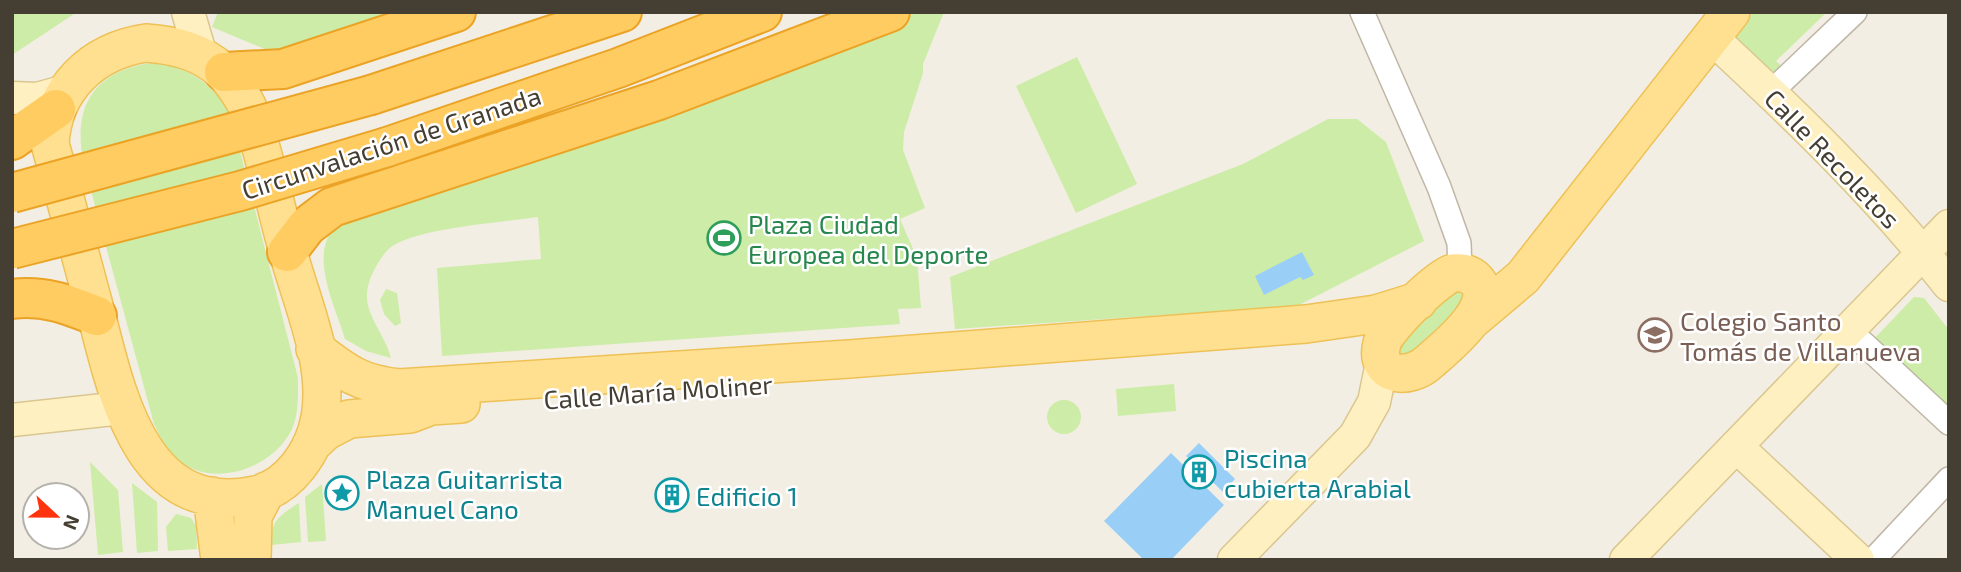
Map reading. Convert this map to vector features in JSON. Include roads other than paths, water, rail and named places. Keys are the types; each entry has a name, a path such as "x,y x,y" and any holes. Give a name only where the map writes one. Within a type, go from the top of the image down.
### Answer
{"highway":[{"path":"213,64 283,69 456,12"},
{"name":"Circunvalación de Granada","path":"12,193 371,94 622,12"},
{"name":"Circunvalación de Granada","path":"12,249 240,191 387,147 618,68 762,12"},
{"path":"288,252 307,226 332,207 659,100 890,12"},
{"path":"12,299 54,299 97,316"}],"main road":[{"path":"188,12 213,64 251,113 315,349 322,400 312,445 290,474 266,491 234,498 212,496 189,488 166,475 145,453 121,408 97,316 34,119 90,64 127,46 145,43 174,45 213,64"},
{"name":"Calle Recoletos","path":"1721,24 1771,92 1949,285"},
{"name":"Calle María Moliner","path":"1306,324 1344,338 1382,360 1388,370 1398,375 1414,372 1514,286 1721,24"},
{"path":"1626,560 1949,226"},
{"path":"1234,560 1355,436 1374,402 1388,332 1445,276 1492,276 1536,257"},
{"path":"1464,274 1478,282 1482,292 1481,306 1472,320"},
{"name":"Calle María Moliner","path":"315,349 356,380 373,386 399,388 1306,324 1376,314 1418,302"},
{"name":"Calle María Moliner","path":"312,445 338,424 367,415 410,414 438,406 840,379 845,384 940,376 977,365 1006,347"},
{"path":"12,421 121,408"},
{"path":"1736,446 1858,560"},
{"path":"252,560 253,516 266,491"},
{"path":"212,496 220,560"}],"street":[{"path":"1362,12 1444,200 1459,243 1464,274"},
{"path":"1771,92 1856,12"},
{"path":"1863,343 1949,423"},
{"path":"1873,560 1949,480"}],"water":[{"path":"1302,252 1314,275 1303,280 1300,277 1264,295 1255,276"},
{"path":"1199,443 1235,479 1223,492 1186,456"},
{"path":"1171,453 1224,505 1171,560 1144,560 1104,521"}],"place":[{"name":"Plaza Ciudad Europea del Deporte","path":"724,238"},
{"name":"Colegio Santo Tomás de Villanueva","path":"1655,335"},
{"name":"Piscina cubierta Arabial","path":"1199,472"},
{"name":"Plaza Guitarrista Manuel Cano","path":"342,493"},
{"name":"Edificio 1","path":"672,495"}]}
